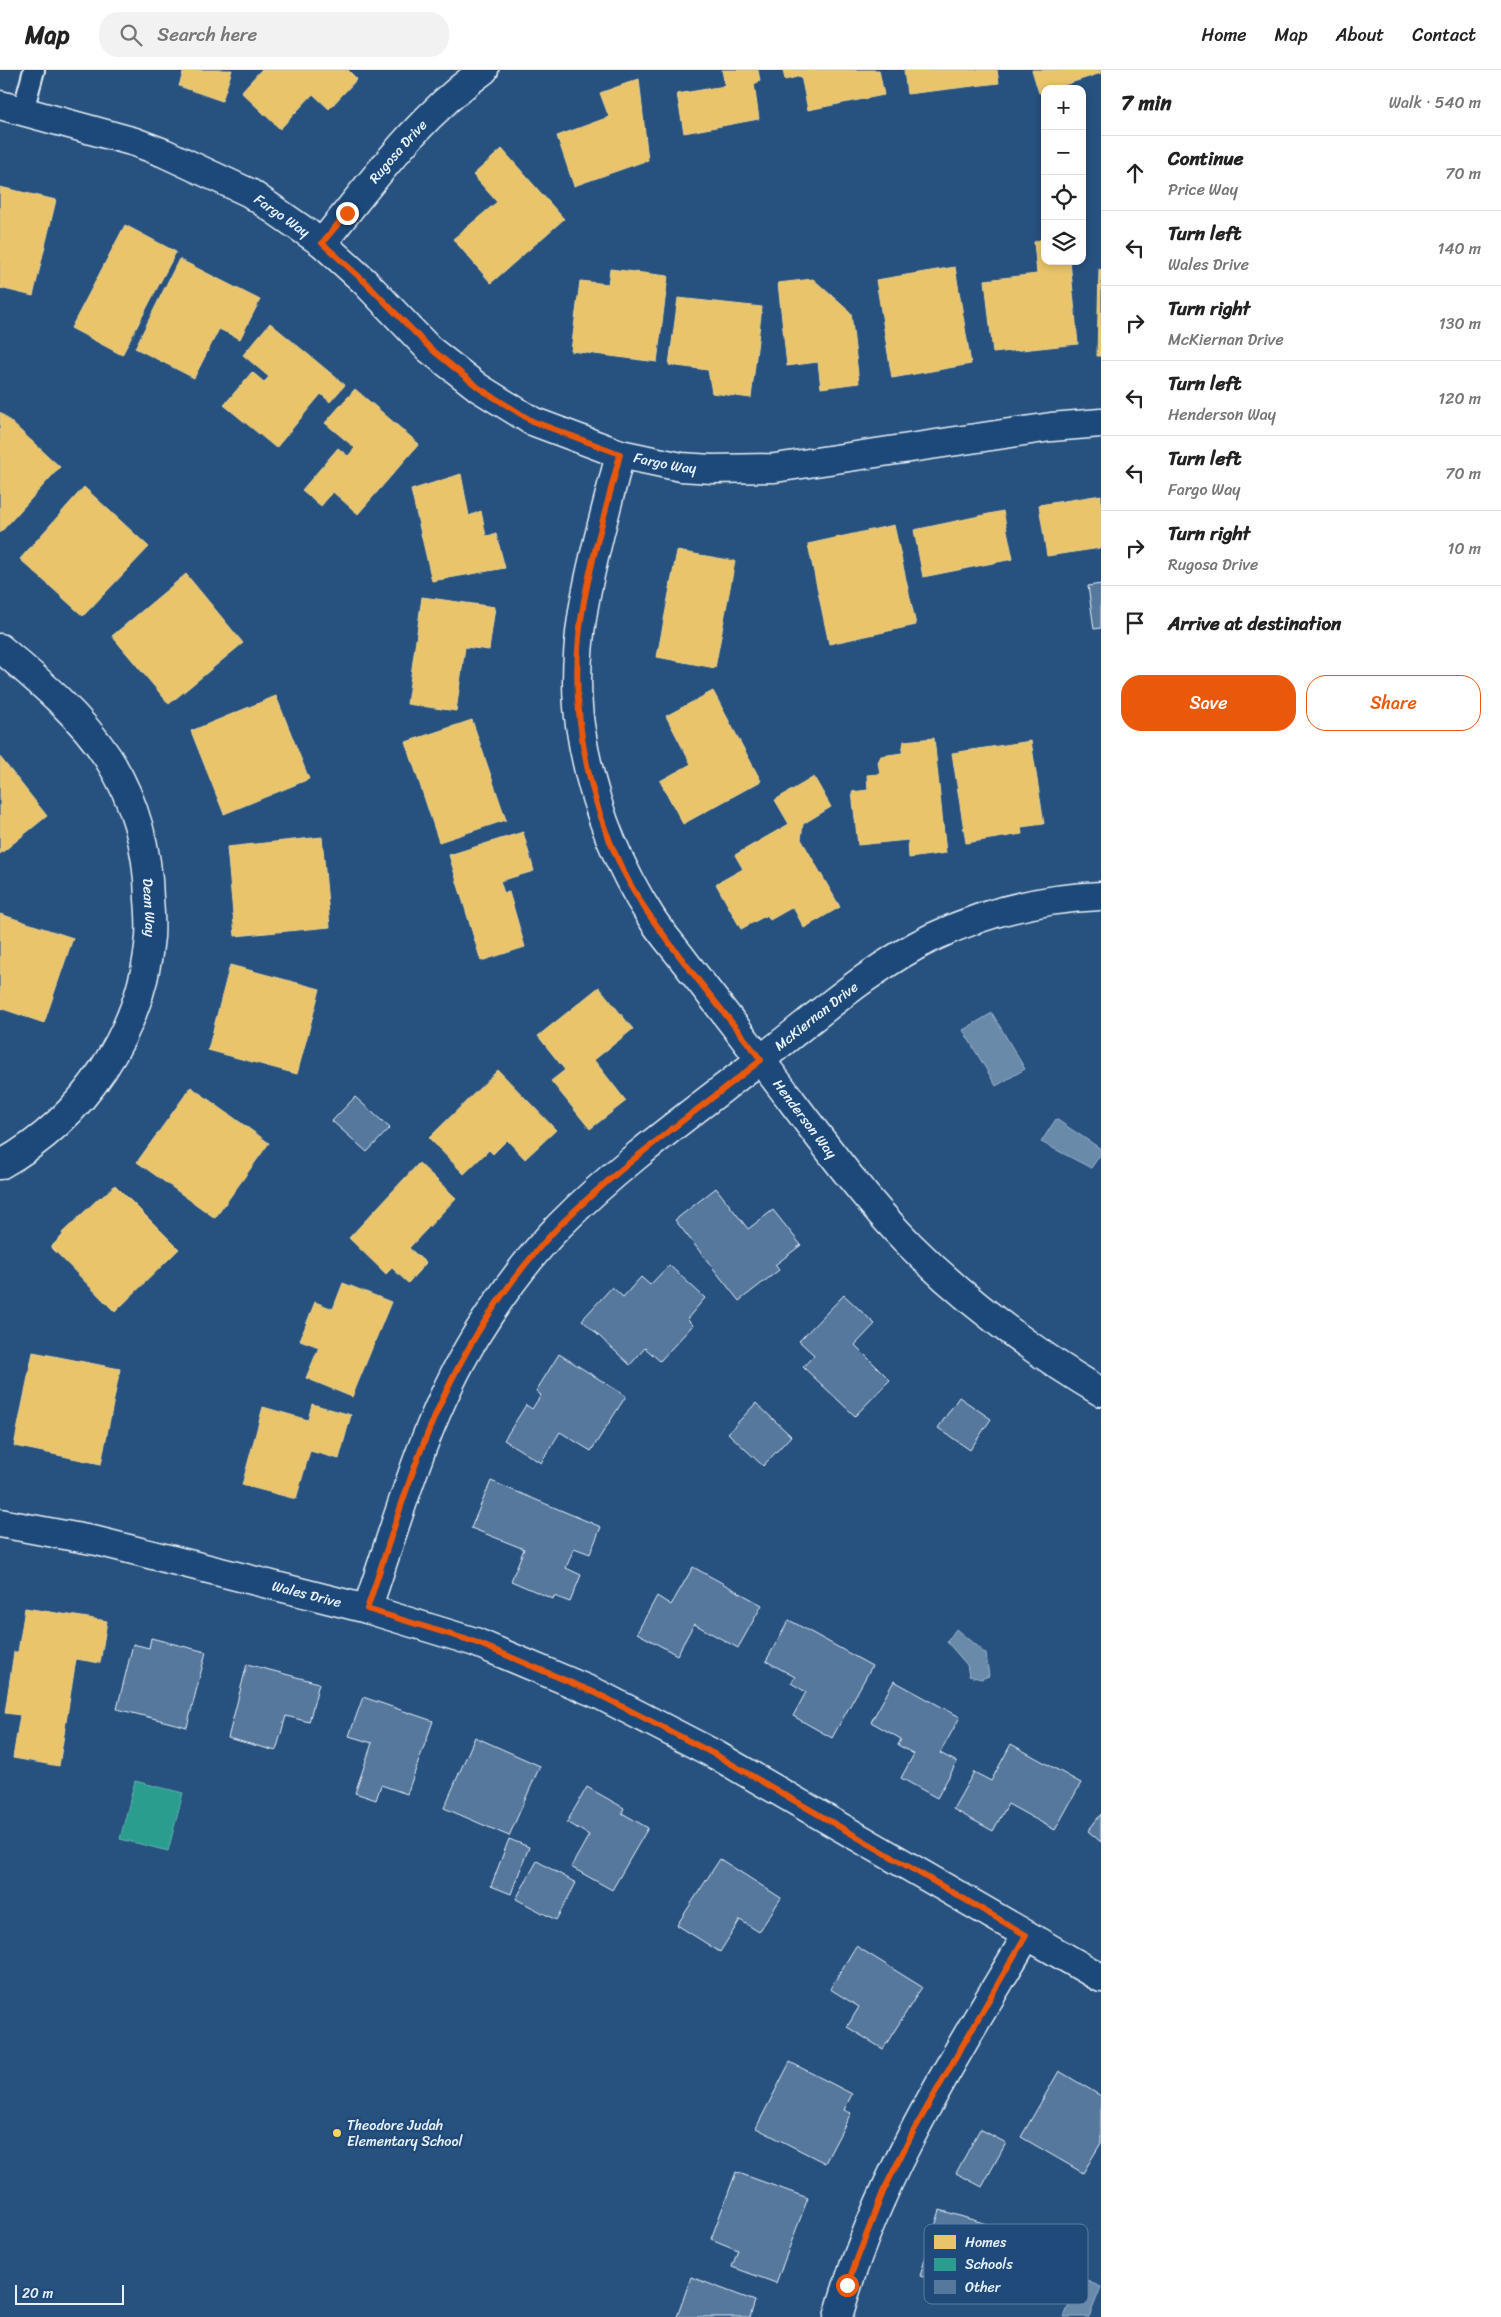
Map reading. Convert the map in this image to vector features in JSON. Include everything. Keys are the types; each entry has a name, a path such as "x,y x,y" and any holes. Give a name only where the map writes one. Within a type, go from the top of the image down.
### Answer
{"street":[{"name":"Rugosa Drive","path":"322,243 417,128 462,85 484,70"},
{"name":"Fargo Way","path":"12,108 135,142 164,153 250,193 322,243 365,282 430,348 479,388 532,421 620,454 681,466 712,469 775,468 1051,427 1101,423"},
{"name":"Henderson Way","path":"620,454 584,602 578,661 580,722 590,781 609,838 651,918 852,1178 909,1244 996,1321 1066,1371 1101,1392"},
{"name":"Dean Way","path":"0,648 50,690 92,735 120,780 135,815 144,844 149,874 150,935 146,965 128,1023 99,1077 59,1122 36,1142 0,1165"},
{"name":"McKiernan Drive","path":"367,1609 416,1463 442,1399 475,1337 514,1280 559,1226 609,1178 881,968 933,938 989,915 1018,907 1077,897 1101,896"},
{"name":"Wales Drive","path":"0,1523 97,1542 367,1609 475,1642 598,1694 716,1755 1101,1978"},
{"path":"838,2317 847,2285 883,2192 913,2132 1026,1935"}],"lane":[{"path":"12,108 34,70"}],"water":[{"path":"992,1013 1025,1069 996,1086 963,1030"},
{"path":"1056,1119 1101,1149 1101,1154 1091,1168 1041,1142"},
{"path":"956,1629 986,1654 989,1676 981,1679 969,1676 967,1665 947,1642"},
{"path":"1088,2281 1101,2287 1089,2317 1064,2317 1069,2304 1088,2304"}],"building: Homes":[{"path":"184,70 232,70 222,101 179,86"},
{"path":"261,70 348,70 357,79 329,109 313,94 280,129 241,92"},
{"path":"722,70 758,70 760,81 754,84 759,119 684,133 677,94 725,86"},
{"path":"783,70 879,70 884,95 808,110 801,76 785,80"},
{"path":"904,70 997,70 999,83 907,94"},
{"path":"1032,70 1101,70 1101,73 1064,85 1041,85 1041,92 1039,93"},
{"path":"639,79 648,160 574,186 557,136 609,117 600,93"},
{"path":"502,149 564,219 491,283 453,239 497,202 473,175"},
{"path":"0,187 56,200 33,296 0,288"},
{"path":"125,225 176,252 122,355 71,328"},
{"path":"1041,239 1041,265 1070,265 1078,344 993,353 985,280 1037,274 1034,242"},
{"path":"179,259 260,300 240,339 219,329 194,378 135,348"},
{"path":"955,267 971,364 892,378 876,280"},
{"path":"610,269 668,276 657,362 571,351 580,281 608,284"},
{"path":"1099,269 1101,270 1101,356 1097,356"},
{"path":"813,279 851,313 859,383 821,388 818,362 787,366 778,283"},
{"path":"678,298 762,307 751,398 712,393 708,370 669,365"},
{"path":"270,323 345,385 330,402 321,394 276,448 224,405 252,372 264,382 269,377 243,355"},
{"path":"355,389 419,444 358,514 333,492 321,506 302,490 338,448 348,456 355,448 325,423"},
{"path":"0,412 60,467 0,533"},
{"path":"461,474 469,516 481,511 486,536 496,534 505,568 432,581 411,490"},
{"path":"84,487 149,547 83,616 20,559"},
{"path":"1101,495 1101,548 1047,556 1039,505"},
{"path":"1003,511 1013,559 923,577 914,530"},
{"path":"894,525 916,625 829,644 808,544"},
{"path":"677,551 735,561 715,668 657,657"},
{"path":"186,574 243,643 169,704 112,636"},
{"path":"422,597 495,607 489,650 465,647 456,711 407,704"},
{"path":"713,691 761,781 683,824 660,781 691,764 666,716"},
{"path":"276,696 309,779 224,814 191,731"},
{"path":"472,720 506,820 439,842 406,742"},
{"path":"934,738 946,853 909,858 908,840 858,845 852,792 868,790 867,775 880,774 878,762 881,756 902,753 904,741"},
{"path":"1031,741 1044,824 1021,827 1022,834 966,843 952,753"},
{"path":"0,757 47,816 0,854"},
{"path":"814,777 831,807 803,824 801,839 840,907 804,928 793,907 770,920 767,915 741,929 716,884 743,869 735,855 789,824 775,800"},
{"path":"523,832 534,871 500,881 504,893 509,892 525,947 481,961 449,855"},
{"path":"322,837 330,927 235,936 227,847"},
{"path":"0,914 73,938 44,1023 0,1008"},
{"path":"230,965 320,989 297,1074 208,1050"},
{"path":"599,987 633,1029 594,1060 626,1101 590,1129 551,1081 565,1070 538,1036"},
{"path":"498,1070 556,1130 525,1159 507,1140 493,1154 489,1150 464,1174 429,1138"},
{"path":"191,1087 269,1143 215,1218 137,1162"},
{"path":"419,1163 456,1198 409,1248 426,1263 408,1283 392,1268 386,1274 349,1238"},
{"path":"115,1185 179,1249 115,1312 51,1247 63,1235 62,1233"},
{"path":"343,1283 391,1302 352,1397 306,1378 319,1347 300,1340 315,1302 333,1309"},
{"path":"33,1352 120,1369 101,1464 14,1446"},
{"path":"312,1404 351,1415 339,1459 310,1451 296,1499 242,1485 263,1407 308,1420"},
{"path":"25,1608 107,1621 100,1663 76,1659 59,1766 13,1758 20,1715 5,1713 14,1652 18,1652"}],"building: Schools":[{"path":"135,1781 183,1793 168,1851 120,1839"}],"building: Other":[{"path":"1101,584 1101,628 1094,629 1088,586"},
{"path":"355,1097 390,1128 367,1152 332,1121"},
{"path":"716,1188 748,1229 773,1210 801,1245 775,1265 779,1270 739,1301 675,1220"},
{"path":"669,1265 705,1298 687,1319 693,1325 660,1361 645,1348 630,1365 582,1320 612,1287 623,1297 641,1277 650,1285"},
{"path":"844,1295 875,1324 855,1345 890,1380 855,1416 803,1367 814,1355 799,1341"},
{"path":"559,1354 626,1396 591,1451 560,1432 541,1463 504,1440 526,1405 532,1409 541,1395 536,1391"},
{"path":"959,1397 991,1419 970,1450 938,1428"},
{"path":"756,1403 791,1436 763,1466 728,1433"},
{"path":"491,1481 601,1527 590,1554 574,1548 566,1568 581,1575 570,1602 554,1596 553,1599 511,1581 524,1549 471,1528"},
{"path":"693,1567 762,1605 738,1648 694,1624 677,1655 637,1633 657,1596 671,1605"},
{"path":"789,1620 872,1666 832,1738 793,1716 806,1692 791,1683 795,1677 766,1661"},
{"path":"151,1638 206,1652 187,1727 117,1709 133,1644 149,1648"},
{"path":"247,1664 319,1683 309,1722 286,1716 276,1751 228,1738"},
{"path":"894,1681 960,1717 940,1753 957,1762 937,1798 901,1778 914,1754 898,1745 901,1739 871,1722"},
{"path":"363,1697 433,1721 407,1794 381,1785 376,1800 355,1793 372,1743 349,1736"},
{"path":"475,1737 540,1766 509,1836 444,1808"},
{"path":"1011,1744 1081,1783 1055,1830 1008,1804 993,1831 953,1809 974,1772 991,1781"},
{"path":"587,1787 624,1808 622,1813 648,1828 612,1890 571,1867 589,1835 567,1822"},
{"path":"1101,1814 1101,1842 1088,1831"},
{"path":"509,1839 529,1847 511,1894 491,1886"},
{"path":"720,1859 781,1898 759,1932 740,1920 720,1952 677,1925"},
{"path":"537,1861 576,1883 556,1920 516,1899"},
{"path":"856,1946 922,1987 883,2049 847,2027 859,2007 830,1989"},
{"path":"790,2062 852,2094 844,2110 851,2113 825,2163 756,2128"},
{"path":"1059,2071 1101,2096 1101,2143 1083,2173 1021,2137"},
{"path":"980,2129 1006,2143 982,2187 956,2173"},
{"path":"736,2172 808,2198 776,2283 732,2267 738,2250 711,2239"},
{"path":"940,2210 986,2224 936,2224"},
{"path":"924,2263 924,2277 920,2276"},
{"path":"691,2277 755,2301 750,2317 677,2317"}],"place":[{"name":"Theodore Judah Elementary School","path":"337,2133"}],"route":[{"path":"347,213 322,243 365,282 430,348 479,388 532,421 620,454 584,602 578,661 580,722 590,781 609,838 651,918 761,1060 609,1178 559,1226 514,1280 475,1337 442,1399 416,1463 367,1609 475,1642 598,1694 716,1755 1026,1935 913,2132 883,2192 847,2285"}]}
